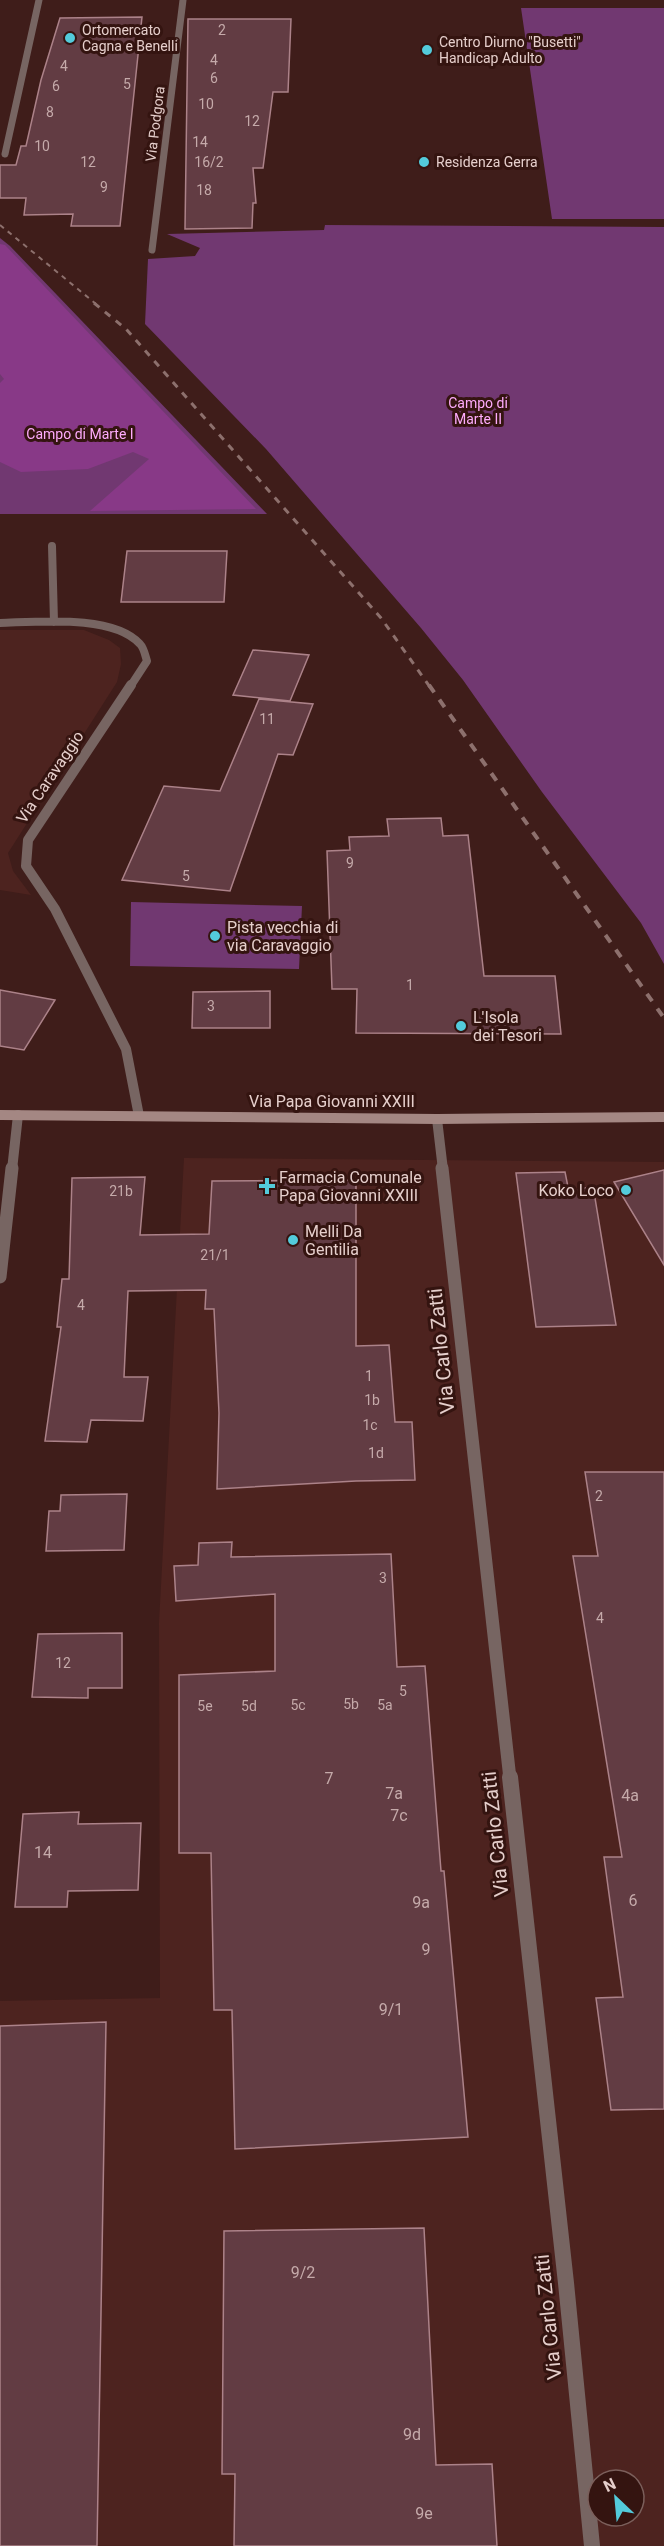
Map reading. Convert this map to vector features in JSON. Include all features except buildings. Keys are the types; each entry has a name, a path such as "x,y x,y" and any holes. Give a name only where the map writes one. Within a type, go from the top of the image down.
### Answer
{"main road":[{"name":"Via Papa Giovanni XXIII","path":"0,1115 437,1119 664,1117"}],"street":[{"path":"5,154 39,0"},
{"name":"Via Podgora","path":"152,250 183,0"},
{"path":"52,546 54,622"},
{"name":"Via Caravaggio","path":"0,623 85,622 116,629 141,643 147,651 147,661 28,840 26,866 55,909 126,1049 139,1116"},
{"path":"0,1277 18,1115"},
{"name":"Via Carlo Zatti","path":"437,1119 566,2283 592,2546"}],"shaded area":[{"path":"0,630 84,630 109,640 120,648 121,664 117,682 8,853 13,871 31,895 0,890"},
{"path":"184,1158 664,1162 664,2546 0,2546 0,2001 160,1998 159,1623"}],"green space":[{"path":"521,8 664,8 664,219 552,219"},
{"name":"Campo di Marte II","path":"325,225 664,227 664,964 641,923 542,792 463,680 421,628 266,449 145,324 148,259 195,256 200,248 167,234 324,230"},
{"name":"Campo di Marte I","path":"0,238 10,246 267,514 0,514"},
{"name":"Campo di Marte I","path":"0,244 5,245 256,509 90,511 149,459 133,452 88,469 21,472 0,462 0,383 4,379 0,374"},
{"name":"Pista vecchia di via Caravaggio","path":"131,902 302,906 299,969 130,966"}],"railway":[{"path":"0,225 96,304"},
{"path":"94,303 126,329 381,618 430,687"},
{"path":"429,685 664,1018"}],"place":[{"name":"Ortomercato Cagna e Benelli","path":"70,38"},
{"name":"Centro Diurno \"Busetti\" Handicap Adulto","path":"427,50"},
{"name":"Residenza Gerra","path":"424,162"},
{"name":"Pista vecchia di via Caravaggio","path":"215,936"},
{"name":"L'Isola dei Tesori","path":"461,1026"},
{"name":"Farmacia Comunale Papa Giovanni XXIII","path":"267,1186"},
{"name":"Koko Loco","path":"626,1190"},
{"name":"Melli Da Gentilia","path":"293,1240"}]}
